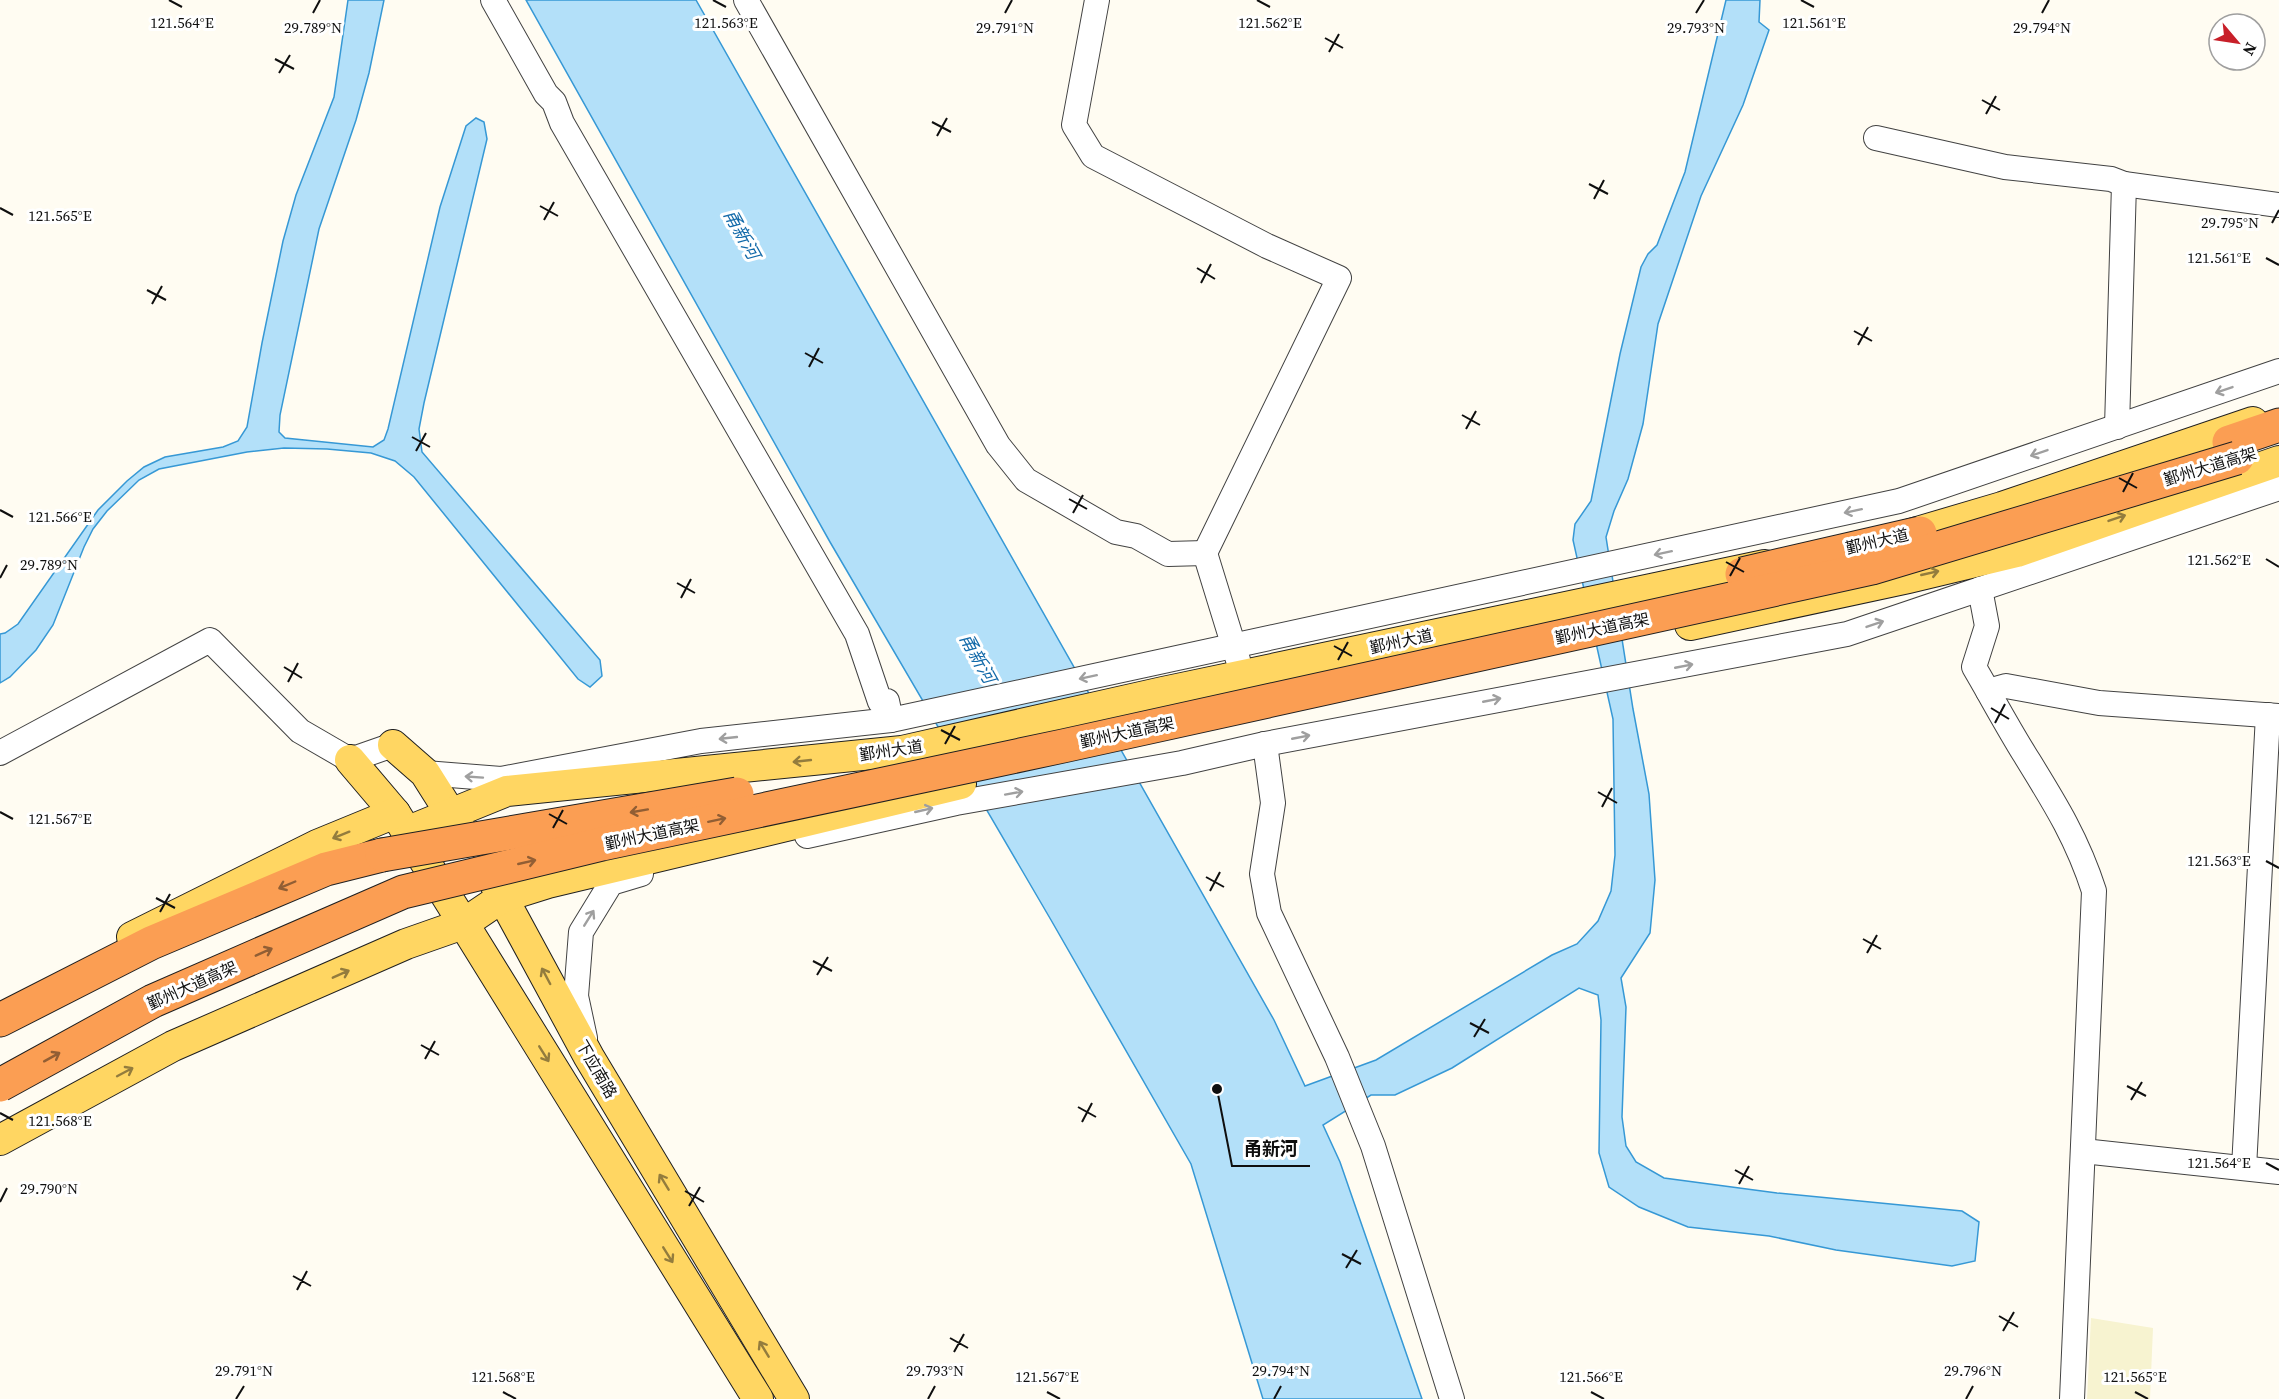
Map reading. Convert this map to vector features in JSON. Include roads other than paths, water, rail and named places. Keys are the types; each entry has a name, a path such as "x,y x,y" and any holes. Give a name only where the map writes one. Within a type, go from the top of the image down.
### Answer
{"highway":[{"name":"鄞州大道高架","path":"0,1020 151,943 326,869 382,855 906,765 2029,508 2279,425"},
{"name":"鄞州大道高架","path":"0,1085 153,1001 403,892 613,842 1063,746 1872,568 2279,444"}],"main road":[{"name":"鄞州大道","path":"0,1009 181,911 316,845 401,822 451,814 507,791 902,750 1162,692 1894,538 2002,507 2279,413"},
{"path":"0,1140 173,1046 406,945 463,924 503,897 548,883 948,796 1175,735 1908,578 2017,552 2279,461"},
{"name":"下应南路","path":"393,745 425,773 503,897 589,1057 794,1399"},
{"path":"350,760 401,822 758,1399"}],"street":[{"path":"493,0 546,94 554,102 562,123 857,634 880,702 887,701 891,720"},
{"path":"746,0 998,445 1026,480 1116,532 1136,536 1168,554 1205,554"},
{"path":"1097,0 1074,125 1093,156 1267,246 1339,278 1205,554 1242,675"},
{"path":"1876,138 2005,167 2111,179 2124,184 2279,205"},
{"path":"2117,427 2124,184"},
{"name":"鄞州大道","path":"425,773 501,779 701,741 891,720 1899,501 2279,372"},
{"path":"589,1057 576,996 581,932 611,883 658,869 948,796 1182,763 1265,744 1847,634 2279,488"},
{"path":"1980,589 1987,626 1974,666 2057,806 2083,856 2094,891 2072,1399"},
{"path":"0,753 210,640 300,731 350,760 393,745"},
{"path":"1988,691 2006,686 2099,703 2274,715 2244,1168"},
{"path":"1265,744 1273,803 1262,874 1269,913 1337,1057 1373,1146 1452,1399"},
{"path":"2083,1151 2279,1172"}],"water":[{"path":"348,0 384,0 369,73 356,120 319,229 280,415 279,432 285,438 373,447 384,440 440,207 466,126 476,118 484,122 487,139 419,429 422,452 600,660 602,676 590,687 578,679 414,477 395,461 371,453 284,448 247,452 159,469 139,480 107,511 93,529 53,625 36,650 10,677 0,683 0,634 18,624 98,510 144,467 165,457 223,447 238,441 247,427 283,241 296,195 334,97"},
{"path":"526,0 696,0 1274,1020 1305,1086 1376,1060 1552,955 1577,944 1598,921 1611,891 1615,855 1613,719 1573,540 1575,524 1591,501 1620,354 1641,267 1648,254 1657,245 1685,172 1726,0 1760,0 1759,22 1769,30 1743,105 1701,196 1658,324 1643,424 1628,479 1606,537 1649,794 1655,880 1650,933 1621,978 1626,1007 1622,1117 1626,1146 1636,1162 1664,1178 1777,1193 1962,1211 1979,1222 1975,1261 1952,1266 1836,1250 1769,1236 1688,1227 1639,1207 1609,1187 1599,1153 1601,1020 1598,995 1579,988 1452,1068 1395,1095 1371,1095 1323,1125 1340,1162 1422,1399 1263,1399 1191,1164 830,542"}],"place":[{"name":"甬新河","path":"1217,1089"}]}
